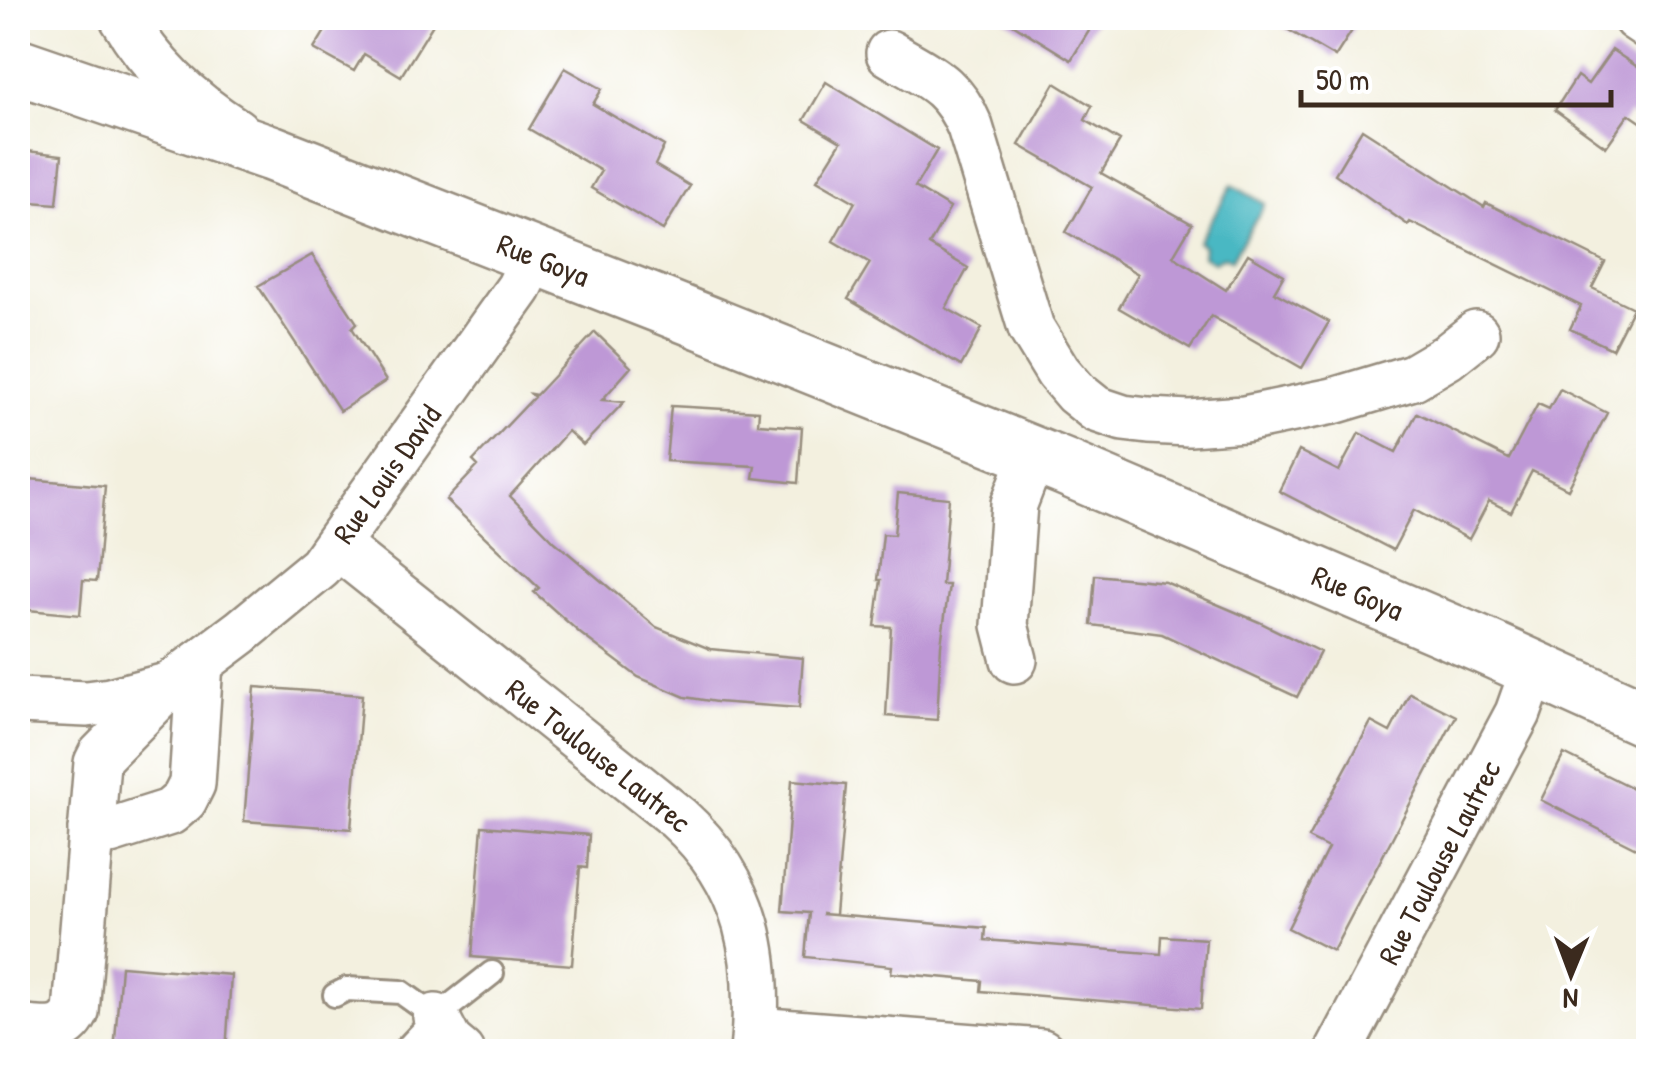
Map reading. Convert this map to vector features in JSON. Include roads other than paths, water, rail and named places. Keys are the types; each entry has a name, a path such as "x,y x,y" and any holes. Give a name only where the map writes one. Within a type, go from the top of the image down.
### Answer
{"street":[{"path":"1636,18 1648,26"},
{"path":"110,97 135,78 140,63 132,32"},
{"path":"132,32 189,98 271,153"},
{"path":"889,53 946,87 961,106 1032,328 1058,372 1076,394 1096,409 1148,422 1244,419 1332,401 1412,376 1476,334"},
{"name":"Rue Goya","path":"18,66 271,153 1049,461 1648,720"},
{"name":"Rue Louis David","path":"184,674 110,701 71,725 104,750 184,674 320,566 519,288 535,255"},
{"path":"1014,660 1005,625 1014,504 1049,461 1076,440 1096,409"},
{"name":"Rue Toulouse Lautrec","path":"337,546 694,832 722,867 743,912 754,969 754,1040 1042,1052"},
{"name":"Rue Toulouse Lautrec","path":"1338,1052 1518,713 1534,668"},
{"path":"91,830 110,830 170,812 184,800 192,784 184,674"},
{"path":"43,1037 65,1027 76,1012 91,830 71,725"}],"lane":[{"path":"403,1052 449,1034 492,973"},
{"path":"335,995 347,990 401,992 449,1034"}],"water":[{"path":"1232,185 1265,204 1231,260 1224,256 1214,262 1203,256 1204,246 1198,242"}]}
